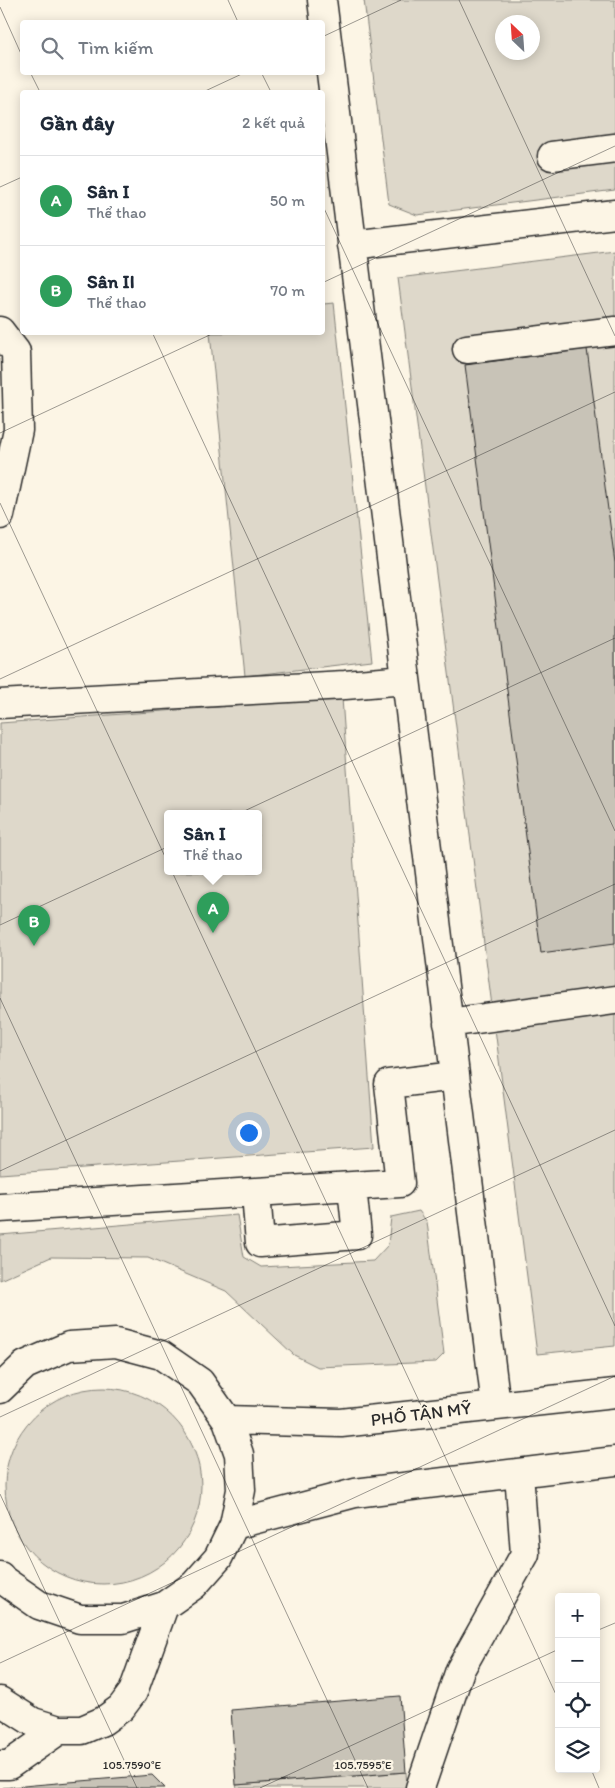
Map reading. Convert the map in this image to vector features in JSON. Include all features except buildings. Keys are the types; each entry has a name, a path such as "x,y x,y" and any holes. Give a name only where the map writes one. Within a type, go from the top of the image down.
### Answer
{"street":[{"path":"322,0 324,20"},
{"path":"325,24 496,1406"},
{"path":"552,156 615,148"},
{"path":"352,245 615,214"},
{"path":"0,331 16,352 18,430 0,515"},
{"path":"467,349 615,331"},
{"path":"0,704 406,680"},
{"path":"448,1023 615,1000"},
{"path":"0,1208 400,1183 389,1084 455,1076"},
{"path":"256,1192 260,1243 357,1235 352,1187"},
{"path":"0,1389 26,1365 69,1346 116,1343 161,1355 200,1382 227,1420 239,1454 241,1490 234,1525 218,1558 194,1585 164,1606 123,1619 80,1619 39,1605 0,1576"},
{"name":"PHỐ TÂN MỸ","path":"227,1420 341,1423 615,1393"},
{"path":"234,1525 355,1493 615,1462"},
{"path":"420,1788 460,1670 525,1554 519,1473"},
{"path":"0,1701 33,1722 59,1730 82,1730 103,1721 121,1708 133,1692 164,1606"},
{"path":"0,1765 9,1765 59,1730"}],"shaded area":[{"path":"364,0 615,0 615,190 417,215 389,204"},
{"path":"615,251 615,1346 537,1354 398,278"},
{"path":"334,303 372,661 245,676 210,335 325,335 325,304"},
{"path":"342,698 374,1147 0,1174 0,723"},
{"path":"419,1211 427,1222 444,1354 436,1362 318,1367 294,1355 226,1291 148,1258 51,1257 0,1280 0,1235 237,1215 244,1257 261,1267 373,1261 388,1245 391,1217"},
{"path":"93,1388 113,1388 141,1395 165,1410 179,1424 194,1448 201,1476 201,1496 194,1524 179,1548 165,1562 141,1577 113,1584 93,1584 65,1577 41,1562 27,1548 12,1524 5,1496 5,1476 12,1448 27,1424 41,1410 65,1395"},
{"path":"406,1772 407,1788 237,1788 236,1785"}],"place":[{"name":"Sân I","path":"213,933"},
{"name":"Sân II","path":"34,946"}]}
